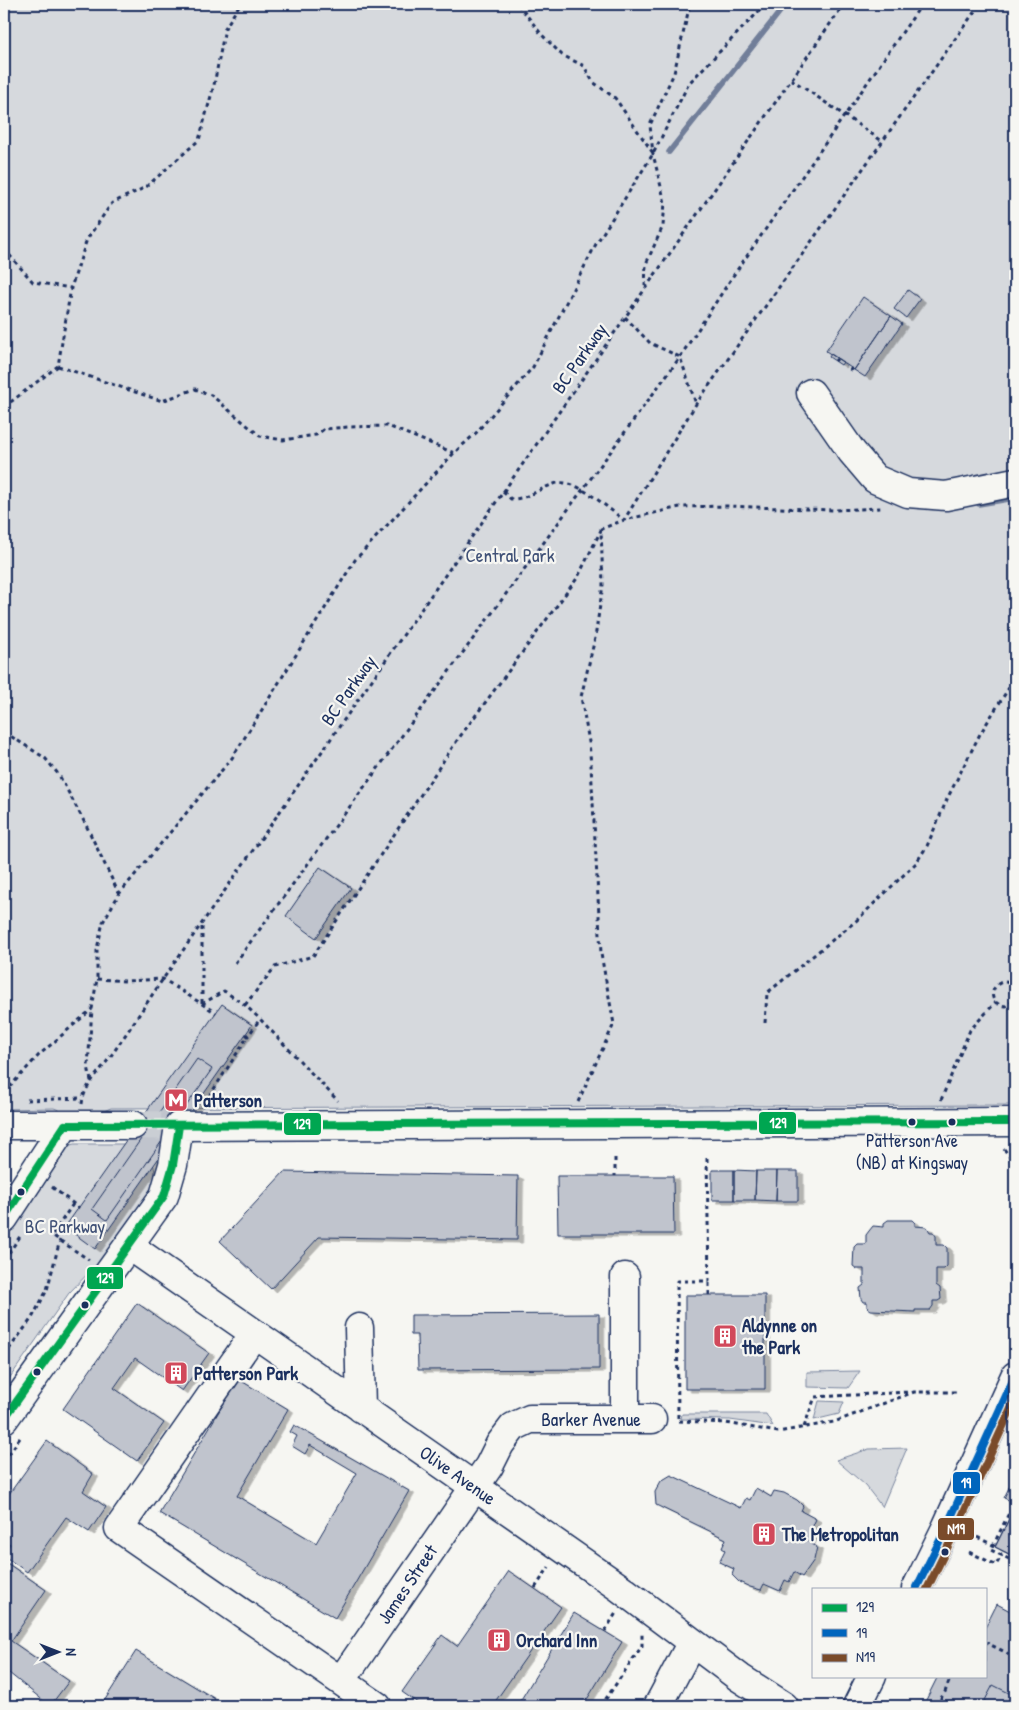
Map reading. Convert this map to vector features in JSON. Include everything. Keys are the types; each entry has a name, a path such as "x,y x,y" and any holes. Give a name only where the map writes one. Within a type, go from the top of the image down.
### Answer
{"street":[{"path":"812,393 852,452 875,479 908,494 946,496 1015,482"},
{"path":"4,1125 73,1119 133,1125"},
{"path":"4,1218 73,1119"},
{"path":"4,1419 130,1246 164,1196 173,1166 179,1126 1015,1122"},
{"name":"Olive Avenue","path":"130,1246 620,1588 740,1678 784,1706"},
{"path":"625,1277 625,1419"},
{"path":"359,1328 361,1408"},
{"path":"254,1334 119,1528 376,1706"},
{"path":"917,1588 1009,1408 1015,1376"},
{"name":"Barker Avenue","path":"474,1486 513,1427 530,1419 652,1419"},
{"name":"James Street","path":"341,1681 474,1486"},
{"path":"658,1706 692,1642"},
{"path":"857,1706 871,1678"}],"path":[{"path":"4,407 58,366 71,288 87,239 112,203 146,187 198,140 214,85 225,28 240,4"},
{"path":"518,4 542,35 562,55 584,66 593,82 615,98 653,154"},
{"path":"653,154 650,125 674,73 690,4"},
{"path":"91,1082 88,1066 92,1009 98,979 98,949 103,922 119,894 232,758 355,560 454,453 476,433 533,367 596,244 653,154 690,83 766,4"},
{"name":"BC Parkway","path":"73,1119 91,1082 109,1060 163,979 844,4"},
{"path":"236,963 680,357 733,276 922,4"},
{"path":"624,520 696,404 980,4"},
{"path":"791,79 882,141"},
{"name":"BC Parkway","path":"645,287 646,264 663,226 665,203 653,154"},
{"path":"4,249 33,282 71,288"},
{"path":"625,317 650,343 680,357 696,404"},
{"path":"58,366 162,401 195,389 211,394 260,436 283,440 316,435 324,429 388,426 454,453"},
{"path":"503,492 511,499 516,499 535,494 556,482 570,484 582,489 624,520"},
{"path":"245,1005 275,967 313,956 456,742 578,577 601,529 624,520 680,507 727,506 834,510 880,508 889,506 908,494"},
{"path":"578,1102 614,1024 602,954 589,742 581,697 595,638 603,585 601,529"},
{"path":"765,1023 767,993 856,921 916,862 927,846 948,797 980,734 1015,678"},
{"path":"4,733 45,758 60,775 119,894"},
{"path":"202,923 202,1004"},
{"path":"98,979 126,981 163,979 216,1012"},
{"path":"996,1002 993,992 997,985 1007,982 1015,986"},
{"path":"202,1004 224,991 245,1005 340,1104"},
{"path":"996,1002 1006,1006 1015,1003"},
{"path":"940,1102 970,1030 996,1002"},
{"path":"4,1093 39,1055 92,1009"},
{"path":"204,1104 247,1035 260,1019"},
{"path":"24,1100 82,1098"},
{"path":"1004,1148 1015,1164"},
{"path":"615,1158 615,1176"},
{"path":"707,1158 709,1295"},
{"path":"48,1185 79,1208"},
{"path":"73,1204 52,1235 94,1263"},
{"path":"4,1356 32,1318 47,1290 60,1240"},
{"path":"709,1281 677,1281 678,1421 726,1423 778,1432 834,1422 914,1392"},
{"path":"804,1427 815,1397 914,1392 957,1392"},
{"path":"1012,1507 991,1550 1015,1562"},
{"path":"977,1537 993,1545"},
{"path":"970,1552 996,1565 1002,1555"},
{"path":"535,1588 549,1567"},
{"path":"605,1631 616,1613"},
{"path":"601,1706 642,1646 642,1631"},
{"path":"986,1642 1015,1657"},
{"path":"936,1706 945,1692 950,1678"}],"green space":[{"name":"Central Park","path":"4,4 1015,4 1015,1105 111,1108 101,1112 64,1112 54,1108 4,1109"},
{"name":"BC Parkway","path":"74,1144 134,1144 148,1157 153,1165 155,1170 154,1184 101,1260 69,1293 4,1386 4,1241 8,1233 9,1223 67,1146"},
{"path":"860,1371 848,1388 807,1387 807,1372"},
{"path":"819,1401 844,1402 839,1414 814,1420"},
{"path":"682,1414 766,1414 773,1426 730,1420 681,1419"},
{"path":"907,1448 882,1507 865,1485 836,1460 869,1449"}],"building":[{"path":"908,290 920,299 906,318 894,309"},
{"path":"863,297 891,316 854,370 826,351"},
{"path":"891,316 902,324 865,377 854,370"},
{"path":"831,354 843,362 841,365 829,357"},
{"path":"320,867 351,888 316,938 286,916"},
{"path":"222,1004 252,1025 95,1249 65,1227"},
{"path":"197,1059 212,1069 107,1220 92,1209"},
{"path":"712,1170 734,1170 734,1200 712,1200"},
{"path":"734,1170 756,1171 755,1200 734,1200"},
{"path":"756,1171 777,1171 776,1201 755,1200"},
{"path":"777,1171 798,1171 798,1201 776,1201"},
{"path":"284,1172 518,1176 517,1240 319,1237 271,1289 220,1241"},
{"path":"557,1176 673,1176 674,1234 558,1234"},
{"path":"888,1220 912,1220 915,1226 927,1227 936,1236 936,1245 944,1245 947,1248 947,1266 944,1269 936,1269 936,1285 940,1288 941,1299 933,1301 933,1306 930,1310 915,1310 915,1312 871,1310 867,1307 867,1302 863,1302 861,1299 860,1288 864,1285 864,1269 857,1269 853,1266 854,1247 857,1244 866,1244 866,1235 873,1226 884,1227 884,1223"},
{"name":"Aldynne on the Park","path":"685,1295 765,1295 765,1389 685,1389"},
{"name":"Patterson Park","path":"137,1303 209,1353 182,1391 135,1358 114,1388 164,1423 137,1461 63,1409"},
{"path":"599,1314 599,1369 418,1370 417,1335 411,1335 411,1315"},
{"path":"238,1379 288,1409 237,1496 316,1543 357,1473 310,1445 305,1454 292,1446 297,1436 290,1432 294,1425 409,1491 335,1618 159,1513"},
{"path":"47,1441 93,1474 83,1491 106,1507 89,1532 66,1517 27,1572 4,1556 10,1544 4,1539 4,1501"},
{"name":"The Metropolitan","path":"671,1475 741,1508 746,1498 750,1500 756,1488 771,1497 774,1491 784,1493 797,1500 803,1506 801,1511 816,1519 811,1530 814,1532 809,1542 817,1547 814,1560 802,1577 794,1572 789,1582 785,1580 780,1591 764,1584 761,1590 739,1582 732,1575 734,1569 719,1562 725,1550 722,1548 726,1539 656,1505 655,1492 661,1481"},
{"path":"1015,1475 1015,1503 1004,1498"},
{"path":"1015,1507 1015,1557 995,1547"},
{"path":"1015,1507 1015,1557 995,1547"},
{"path":"4,1561 46,1590 11,1641 69,1681 50,1706 4,1669"},
{"name":"Orchard Inn","path":"509,1571 561,1607 492,1706 422,1706 402,1692 442,1635 457,1646"},
{"path":"1015,1600 1015,1706 923,1706 937,1678 986,1678 986,1626 997,1604 1010,1611"},
{"path":"574,1613 622,1642 583,1706 517,1706"},
{"path":"136,1651 215,1699 212,1704 216,1706 101,1706"},
{"path":"993,1685 1015,1696 1015,1706 982,1706"}],"waterway":[{"path":"669,152 786,4"},
{"path":"979,504 1015,498"}],"tunnel":[{"path":"133,1125 179,1126"}],"transit line":[{"name":"129","path":"65,1125 1015,1122"},
{"name":"129","path":"4,1218 65,1125"},
{"name":"129","path":"4,1419 164,1196 173,1165 179,1126"},
{"name":"19","path":"916,1588 1015,1376"},
{"name":"N19","path":"927,1588 1015,1400"}],"place":[{"name":"Patterson","path":"176,1100"},
{"name":"Patterson Ave (NB) at Kingsway","path":"912,1122"},
{"name":"Aldynne on the Park","path":"725,1336"},
{"name":"Patterson Park","path":"176,1373"},
{"name":"The Metropolitan","path":"764,1534"},
{"name":"Orchard Inn","path":"499,1640"}]}
